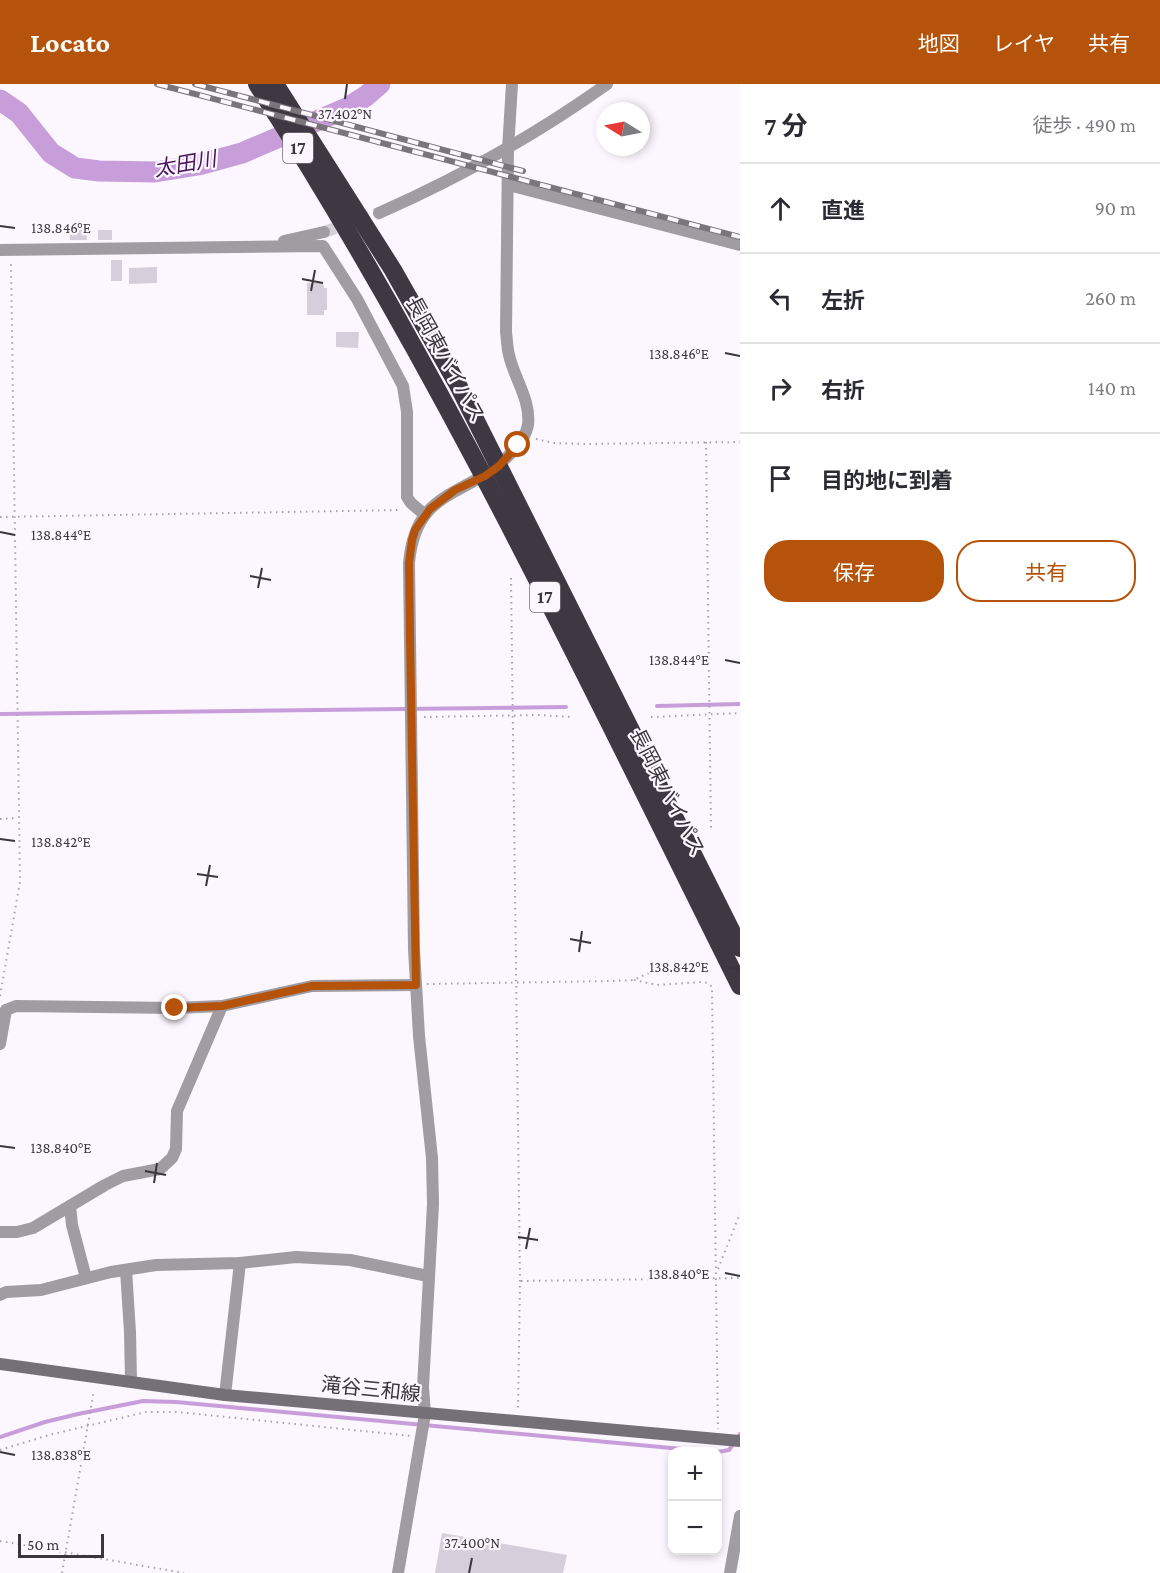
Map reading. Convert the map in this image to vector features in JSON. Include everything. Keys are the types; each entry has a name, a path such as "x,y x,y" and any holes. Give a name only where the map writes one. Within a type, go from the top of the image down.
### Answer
{"highway":[{"name":"長岡東バイパス","path":"257,84 419,314 492,471 740,986"},
{"name":"長岡東バイパス","path":"276,84 346,211"},
{"name":"長岡東バイパス","path":"492,471 740,948"}],"main road":[{"name":"滝谷三和線","path":"0,1364 225,1395 740,1441"}],"street":[{"path":"398,1573 425,1414 423,1388 433,1204 432,1158 416,985 409,563 415,530 424,515 441,499 492,471 522,441 528,424 527,406 509,356 506,332 508,150 512,84"},
{"path":"379,213 508,150 607,84"},
{"path":"509,185 740,245"},
{"path":"263,245 324,232"},
{"path":"5,250 323,246 357,299 404,386 407,497 424,515"},
{"path":"0,1044 3,1008 16,1006 175,1008 222,1006 312,986 416,985"},
{"path":"0,1232 17,1232 33,1228 123,1176 159,1169 172,1158 176,1149 177,1111 187,1083 222,1006"},
{"path":"70,1206 72,1226 86,1278"},
{"path":"0,1295 6,1292 41,1290 126,1270 185,1263 240,1263 296,1257 350,1260 428,1276"},
{"path":"225,1395 240,1263"},
{"path":"126,1270 131,1381"},
{"path":"730,1573 740,1516"}],"path":[{"path":"0,996 20,882 14,517 5,250"},
{"path":"524,436 553,443 740,442"},
{"path":"706,442 711,831"},
{"path":"0,517 211,512 402,511 411,503"},
{"path":"511,578 520,1281 518,1420"},
{"path":"651,717 740,713"},
{"path":"412,718 571,717"},
{"path":"0,819 19,818"},
{"path":"634,980 660,971 698,971"},
{"path":"416,985 634,980 657,985 708,983 712,987 718,1439"},
{"path":"716,1276 720,1260 740,1213"},
{"path":"520,1281 716,1276 740,1278"},
{"path":"62,1573 97,1376"},
{"path":"0,1450 87,1425 146,1412 178,1412 422,1437"},
{"path":"0,1541 184,1573"}],"building":[{"path":"86,226 87,240 70,240 69,227"},
{"path":"98,230 112,230 112,240 98,240"},
{"path":"111,260 122,260 122,281 111,281"},
{"path":"157,267 157,283 129,284 129,268"},
{"path":"307,283 323,283 324,288 327,288 327,310 324,310 324,315 307,315"},
{"path":"336,332 359,332 358,348 336,347"},
{"path":"442,1533 567,1555 563,1573 435,1573"}],"waterway":[{"name":"太田川","path":"0,100 19,113 51,153 75,168 155,172 198,165 242,153 347,108 380,84"},
{"path":"657,706 740,704"},
{"path":"0,714 566,707"},
{"path":"0,1437 45,1422 143,1401 176,1402 668,1448"},
{"path":"722,1451 729,1450 740,1434"}],"tunnel":[{"path":"324,232 379,213"}],"railway":[{"path":"157,84 740,237"},
{"path":"195,84 523,171"}],"route":[{"path":"175,1008 222,1006 312,986 416,985 409,563 412,540 424,515 441,499 485,476 499,466 518,445"}]}
